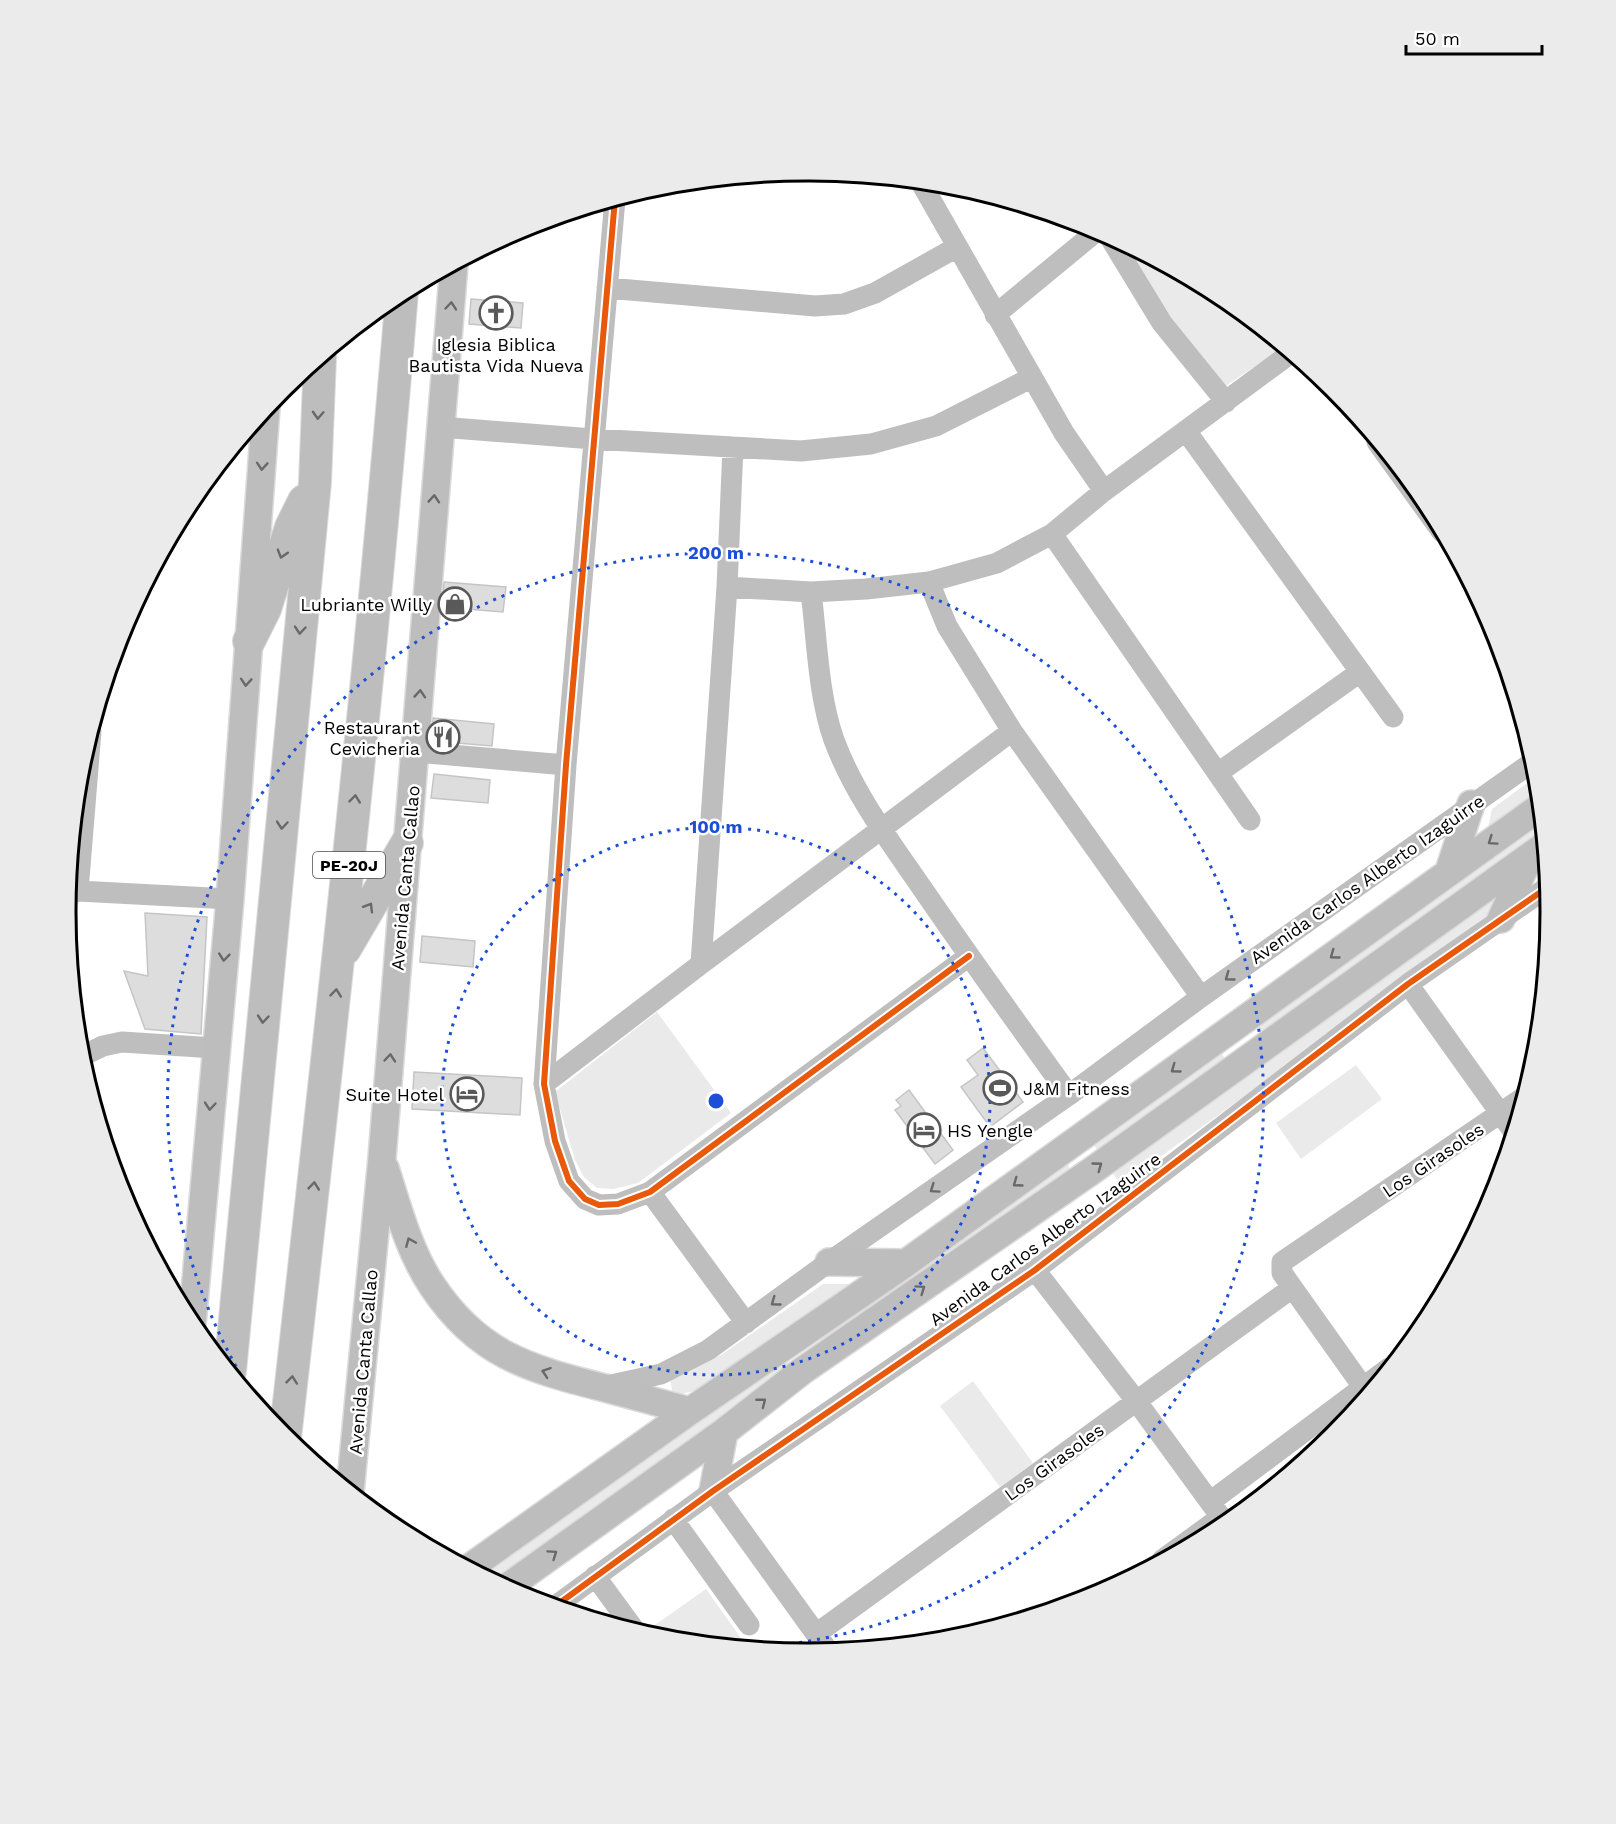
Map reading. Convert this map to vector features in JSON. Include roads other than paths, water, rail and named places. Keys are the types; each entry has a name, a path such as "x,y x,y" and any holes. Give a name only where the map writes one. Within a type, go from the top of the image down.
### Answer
{"highway":[{"name":"PE-20J","path":"287,1424 340,958 401,305"},
{"path":"231,1361 315,482 321,367"},
{"path":"249,640 265,609 291,527 315,482"},
{"path":"340,958 407,843"}],"main road":[{"name":"Avenida Canta Callao","path":"351,1482 382,1158 453,273"},
{"path":"193,1308 230,899 266,422"},
{"path":"1449,871 1471,804"},
{"path":"476,1563 690,1411 906,1263 1532,812"},
{"path":"1501,919 1536,851"},
{"name":"Avenida Carlos Alberto Izaguirre","path":"515,1582 724,1432 802,1371 1094,1170 1536,851"},
{"path":"1239,1023 1235,1033 1235,1042 1244,1052 1253,1055"},
{"path":"382,1158 409,1241 432,1287 463,1324 488,1346 518,1362 560,1377 690,1411"},
{"path":"829,1262 906,1263"},
{"path":"784,1347 792,1348 804,1357 802,1371"},
{"path":"713,1491 724,1432"}],"street":[{"path":"925,191 1031,378 1064,433 1104,492"},
{"path":"614,206 566,765 544,1084 555,1141 569,1181 585,1199 599,1205 618,1204 650,1192 969,956"},
{"path":"995,315 1090,237"},
{"path":"607,288 815,306 844,304 875,293 957,247"},
{"path":"1117,249 1162,323 1226,402"},
{"path":"727,587 811,592 929,582 997,563 1052,534 1104,492 1285,358"},
{"path":"440,427 593,439 801,451 871,444 936,426 1031,378"},
{"path":"1186,431 1393,717"},
{"path":"701,964 727,587 733,447"},
{"path":"1052,534 1250,820"},
{"path":"929,582 947,626 1012,731 1201,997"},
{"path":"811,592 823,693 834,738 853,783 881,829 1069,1095"},
{"path":"1218,773 1360,672"},
{"path":"544,1084 1012,731"},
{"path":"416,752 566,765"},
{"name":"Avenida Carlos Alberto Izaguirre","path":"602,1388 661,1374 708,1350 829,1262 1069,1095 1201,997 1525,767"},
{"path":"77,893 230,899"},
{"name":"Avenida Carlos Alberto Izaguirre","path":"561,1601 713,1491 1035,1270 1408,984 1539,893"},
{"path":"1408,984 1508,1124"},
{"path":"90,1052 103,1046 122,1042 215,1048"},
{"name":"Los Girasoles","path":"816,1634 1292,1288 1282,1274 1282,1262 1514,1104"},
{"path":"650,1192 746,1323"},
{"path":"1035,1270 1137,1402 1219,1514"},
{"path":"1292,1288 1363,1388"},
{"path":"1203,1527 1345,1408"},
{"path":"713,1491 822,1643"},
{"path":"673,1519 749,1625"},
{"path":"595,1576 628,1621"}],"place":[{"name":"Iglesia Biblica Bautista Vida Nueva","path":"496,313"},
{"name":"Lubriante Willy","path":"455,604"},
{"name":"Restaurant Cevicheria","path":"443,737"},
{"name":"J&M Fitness","path":"1000,1088"},
{"name":"Suite Hotel","path":"467,1094"},
{"name":"HS Yengle","path":"924,1130"}]}
